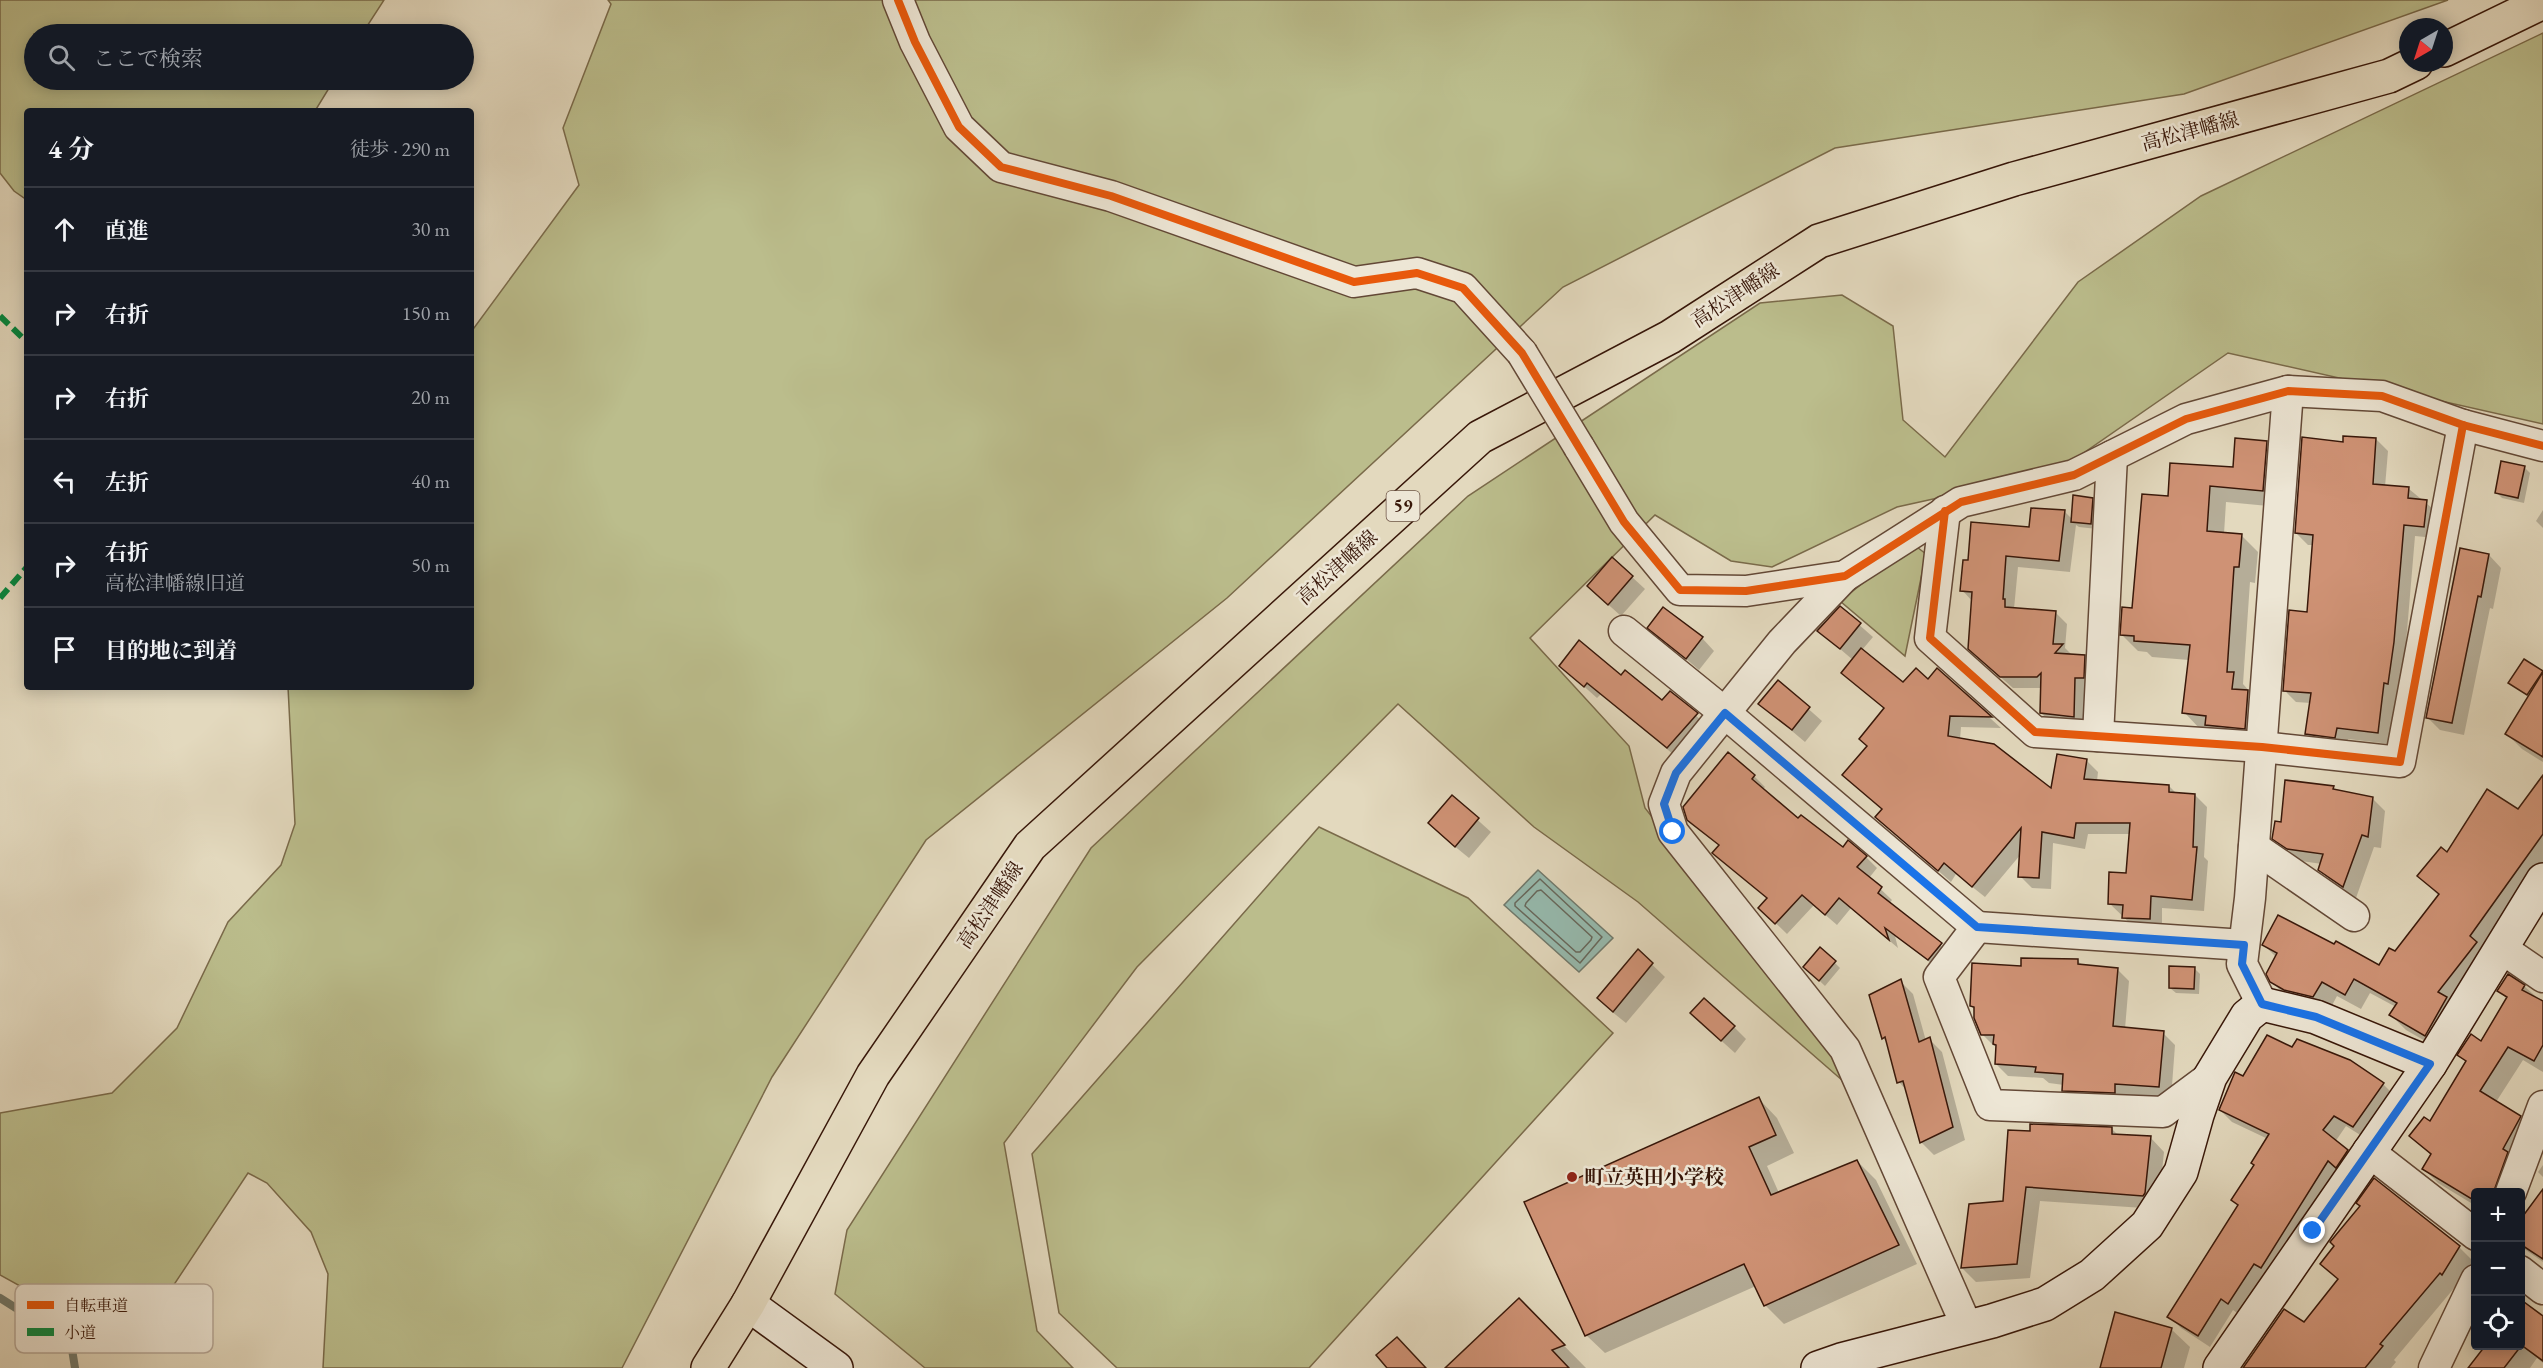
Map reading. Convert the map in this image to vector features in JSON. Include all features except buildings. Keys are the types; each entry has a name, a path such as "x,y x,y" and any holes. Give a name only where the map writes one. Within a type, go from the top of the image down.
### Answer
{"main road":[{"path":"2453,46 2543,2"},
{"name":"高松津幡線","path":"708,1368 748,1304 873,1075 1030,846 1479,437 1670,337 1819,241 2014,179 2388,76 2399,71"}],"street":[{"path":"898,0 915,42 959,127 1001,166 1111,196 1354,282 1417,273 1463,288 1522,353 1624,522 1680,590 1746,591 1845,576"},
{"path":"2288,391 2254,847 2242,964 2262,1004 2316,1017 2430,1064"},
{"path":"1967,1327 1845,1049 1673,832 1664,804 1676,773 1782,642 1845,576 1945,510 1961,502 2074,475 2186,419 2288,391 2382,396 2463,424 2543,446"},
{"path":"1945,510 1930,638 2035,732 2262,747 2400,762 2463,424"},
{"path":"2098,736 2112,456"},
{"path":"1624,631 1725,713 1977,927 2244,945"},
{"path":"2254,847 2354,916"},
{"path":"2220,1368 2368,1150 2430,1064 2543,880"},
{"path":"1977,927 1939,977 1990,1105 2163,1112 2210,1077"},
{"path":"2501,948 2543,977"},
{"path":"1818,1368 2045,1304 2092,1275 2147,1225 2181,1172 2210,1077 2247,1016 2262,1004"},
{"path":"2512,1188 2543,1106"},
{"path":"2368,1150 2471,1232"},
{"path":"2525,1275 2543,1289"},
{"path":"2434,1368 2471,1289"},
{"path":"748,1304 837,1368"}],"green space":[{"path":"0,0 384,0 368,24 24,24 24,90 328,90 317,108 24,108 24,198 14,191 0,173"},
{"path":"608,0 2448,0 2184,94 1835,148 1563,287 1227,598 926,840 772,1077 622,1368 323,1368 328,1274 311,1232 267,1183 248,1173 174,1284 16,1284 0,1275 0,1113 112,1093 177,1028 228,922 281,865 295,824 288,690 474,690 474,328 579,185 563,128 611,4"},
{"path":"2543,33 2543,424 2228,353 2056,472 1897,507 1772,567 1731,561 1655,515 1530,638 1629,746 1645,808 1834,1052 1843,1081 1638,902 1534,827 1398,704 1137,967 1004,1143 1037,1331 1073,1368 925,1368 835,1294 847,1230 1091,848 1468,496 1760,303 1842,295 1893,326 1903,420 1945,457 2078,282 2201,196"},
{"path":"1913,544 1926,554 1905,656 1840,601"},
{"path":"1319,827 1468,898 1613,1033 1309,1368 1117,1368 1059,1313 1032,1154"}],"water":[{"path":"1538,870 1613,938 1579,972 1504,905"}],"waterway":[{"path":"0,1298 15,1308"},
{"path":"73,1353 75,1368"}],"marked path":[{"path":"0,316 24,339"},
{"path":"0,598 24,570"}],"cycle path":[{"path":"898,0 915,42 959,127 1001,167 1111,196 1354,282 1417,273 1463,288 1522,353 1624,522 1680,590 1746,591 1845,576 1961,502 2074,475 2186,419 2288,391 2382,396 2463,425 2543,446"},
{"path":"1945,511 1930,638 2035,732 2262,747 2400,762 2463,425"}],"place":[{"name":"町立英田小学校","path":"1572,1177"}],"route":[{"path":"1673,832 1664,804 1676,773 1725,713 1977,927 2244,945 2242,964 2262,1004 2316,1017 2430,1064 2313,1231"}]}
